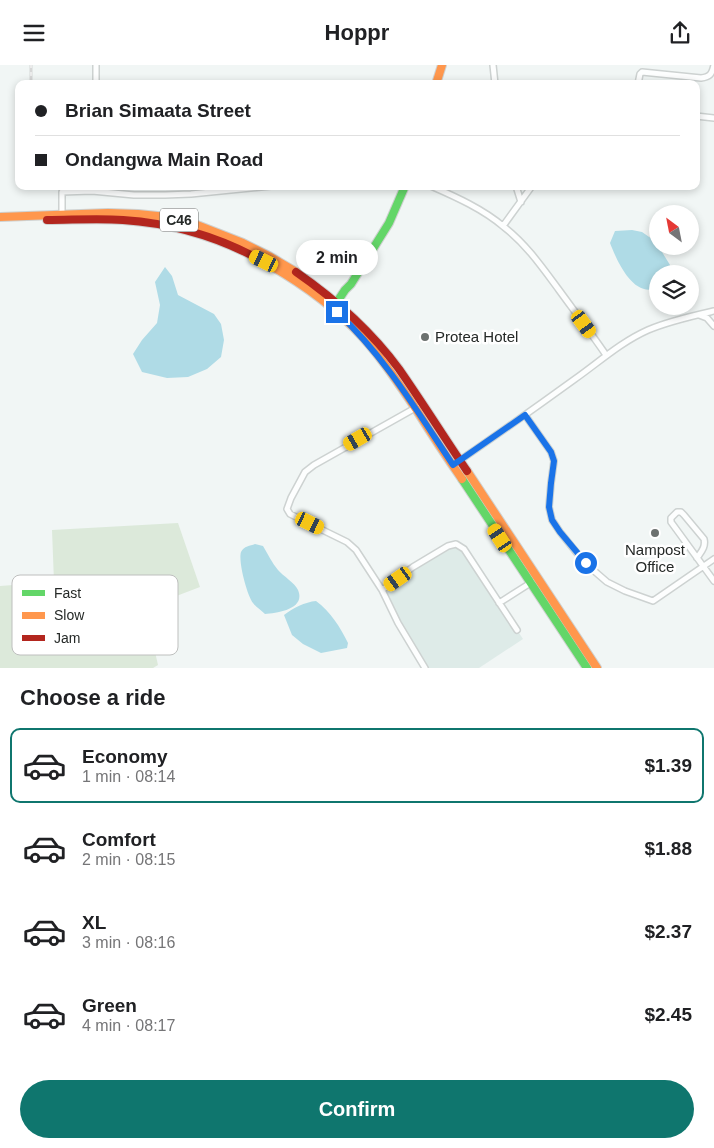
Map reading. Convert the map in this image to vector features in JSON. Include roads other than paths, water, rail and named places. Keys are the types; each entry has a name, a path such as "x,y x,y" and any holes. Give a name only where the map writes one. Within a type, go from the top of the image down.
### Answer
{"main road":[{"path":"437,80 442,65"},
{"path":"402,190 389,223 351,284 347,296 337,307 418,406 597,668"},
{"name":"C46","path":"62,217 0,217 18,220 62,217 94,213 136,214 183,221 265,253 310,281 337,307"},
{"path":"456,463 530,583 587,668"}],"street":[{"path":"96,65 96,80"},
{"path":"493,65 495,80"},
{"path":"639,80 642,72 701,78 708,77 712,74 714,65"},
{"path":"700,116 714,118"},
{"path":"62,217 62,191 72,190"},
{"path":"104,190 134,195 191,195 235,190"},
{"path":"440,190 463,201 503,225 517,237 531,253 606,355"},
{"path":"517,190 520,202"},
{"path":"503,225 529,190"},
{"path":"699,315 713,313"},
{"path":"456,463 577,378 606,355 637,336 649,330 698,315 707,318 714,326"},
{"path":"418,406 314,465 305,472 291,497 287,509 290,514 347,542 356,550 382,590 398,623 425,668"},
{"path":"525,415 551,452 554,461 549,507 552,520 586,563 607,582 653,601 714,559"},
{"path":"697,558 704,547 704,539 684,515 681,513 674,514 671,522 697,558 714,581"},
{"path":"382,590 413,567 448,546 456,544 464,549 517,630"},
{"path":"499,603 537,578"}],"water":[{"path":"632,230 642,232 649,237 649,255 664,255 670,265 649,265 649,290 633,283 622,268 610,243 615,231"},
{"path":"165,267 172,276 178,295 214,314 221,324 224,340 221,357 207,369 188,377 167,378 142,372 133,354 157,323 160,305 155,282"},
{"path":"255,544 263,546 276,567 298,590 298,602 295,606 277,613 265,614 254,604 248,593 240,556 244,549"},
{"path":"316,601 331,615 348,643 347,648 321,653 303,644 292,635 284,615 299,606"}],"railway":[{"path":"31,65 31,80"}],"place":[{"name":"Protea Hotel","path":"425,337"},
{"name":"Nampost Office","path":"655,533"}]}
